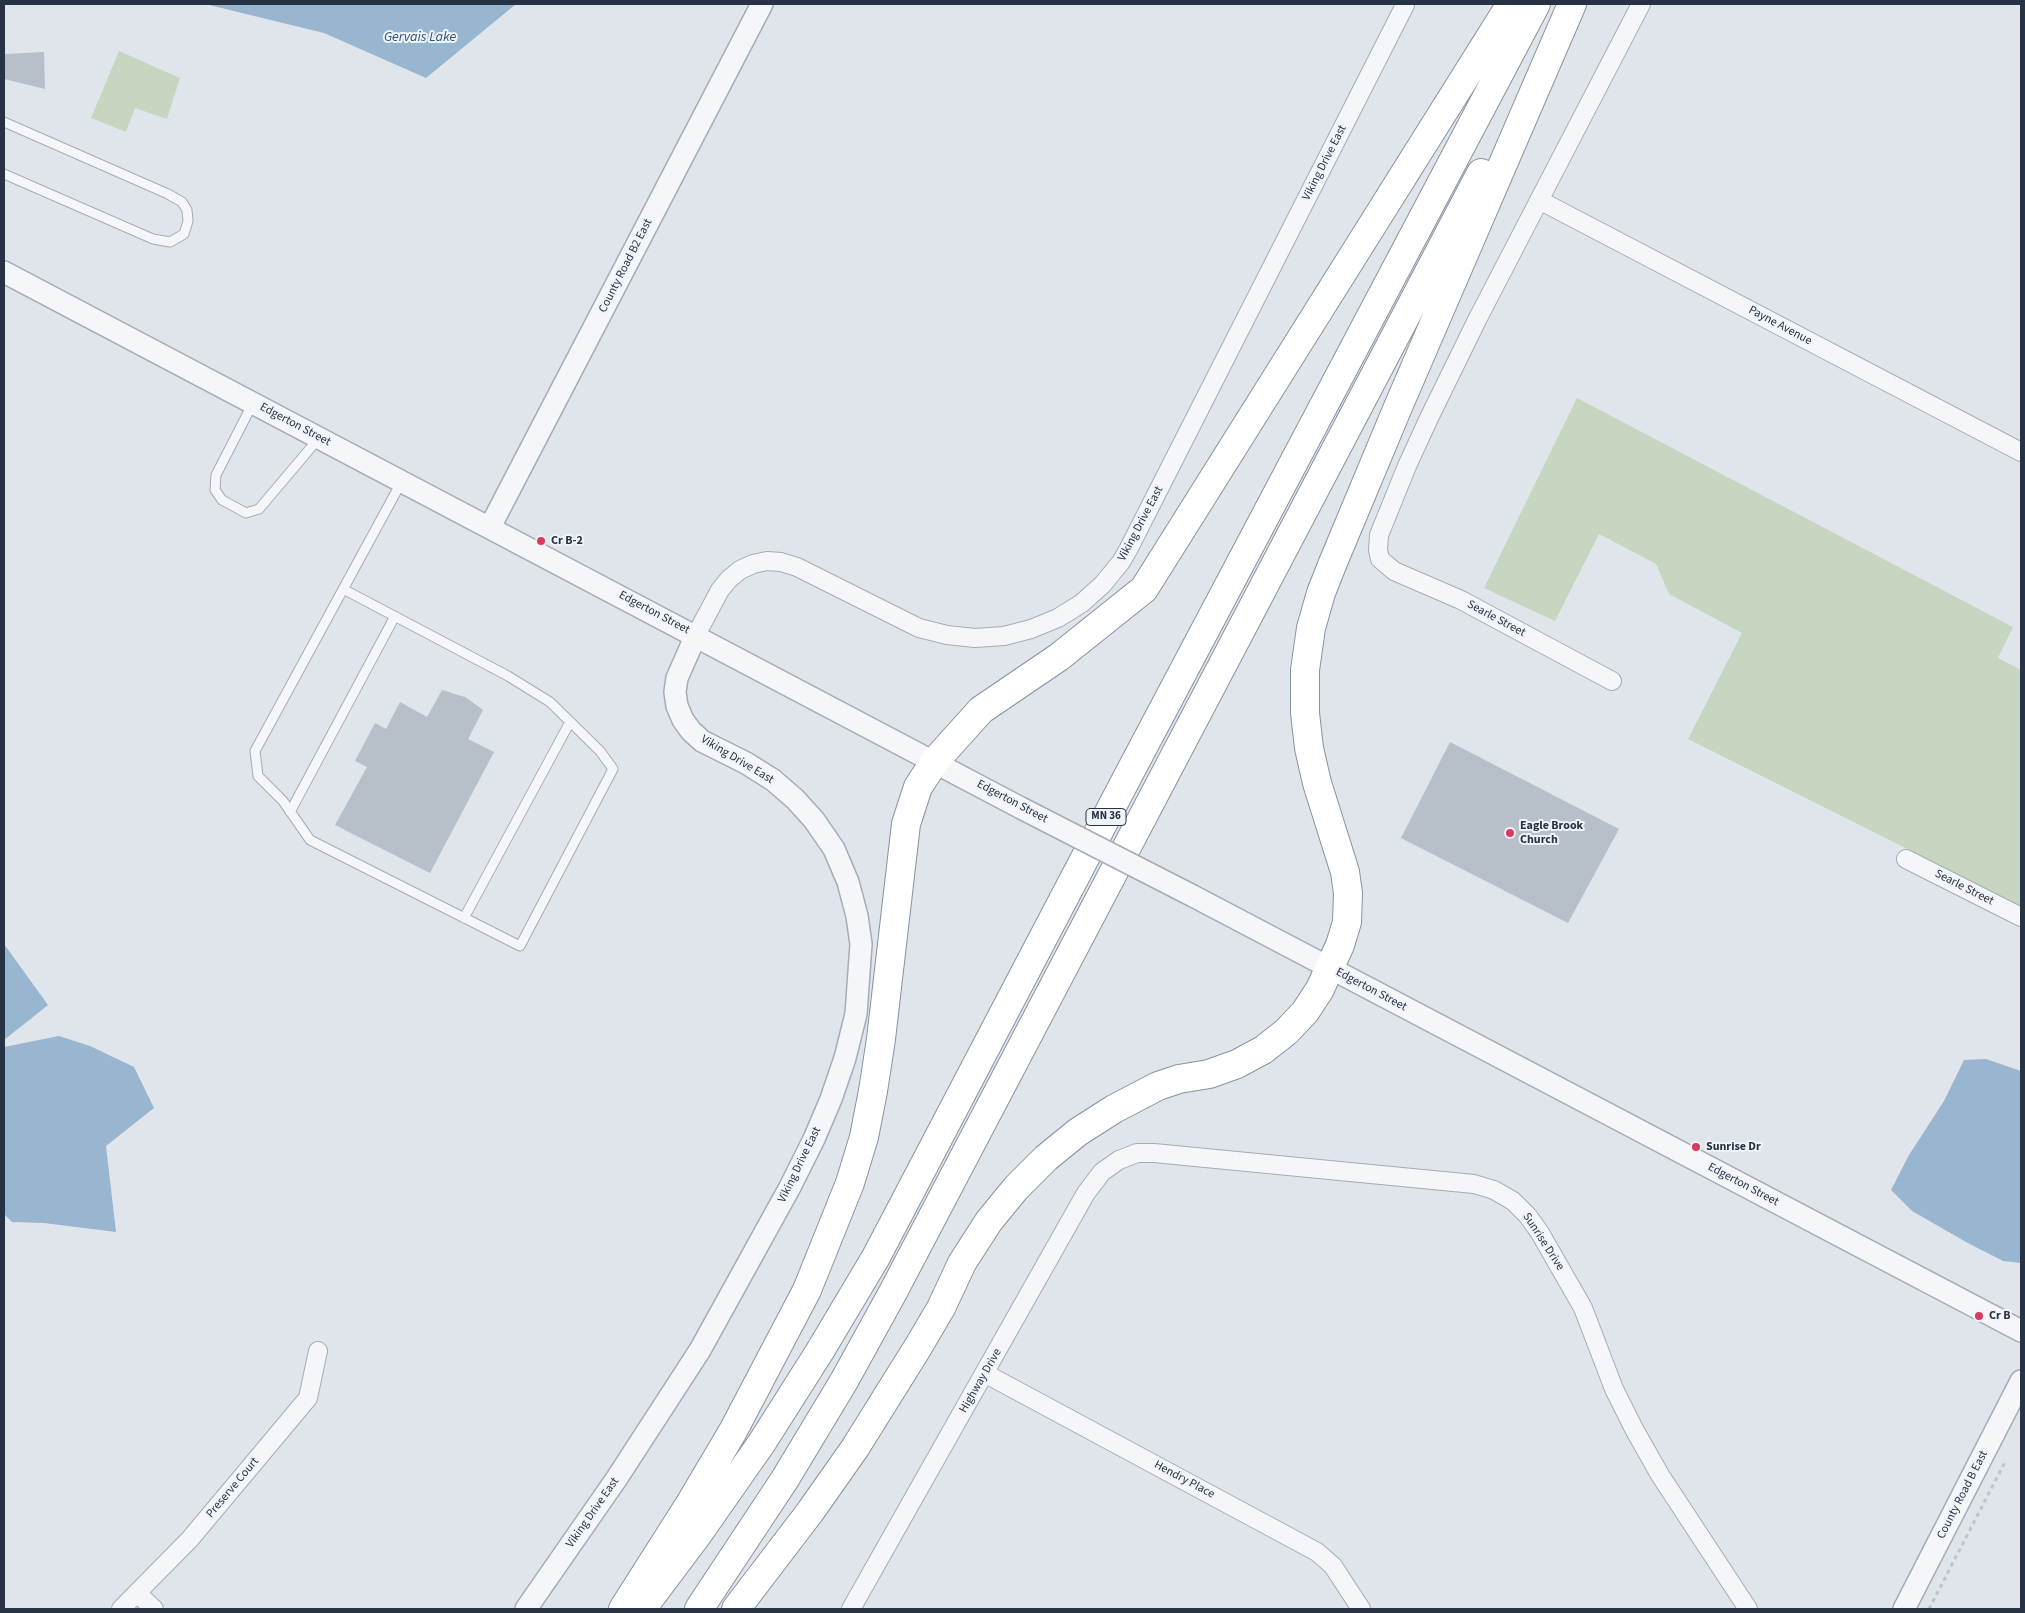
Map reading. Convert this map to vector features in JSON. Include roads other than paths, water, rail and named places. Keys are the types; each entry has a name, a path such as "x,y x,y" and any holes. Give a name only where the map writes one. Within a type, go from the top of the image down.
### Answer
{"highway":[{"path":"622,1609 691,1502 733,1431 807,1290 850,1183 864,1137 879,1056 906,824 918,787 935,761 981,710 1058,657 1144,589 1511,4"},
{"name":"MN 36","path":"641,1609 698,1534 760,1444 820,1352 876,1257 1536,4"},
{"path":"736,1609 810,1512 855,1448 923,1340 941,1308 962,1263 989,1221 1016,1188 1078,1132 1114,1108 1158,1086 1179,1079 1209,1074 1263,1050 1286,1032 1305,1012 1320,989 1340,945 1346,922 1348,893 1345,872 1317,783 1304,713 1305,670 1311,628 1320,593 1571,4"},
{"name":"MN 36","path":"700,1609 785,1479 844,1381 892,1294 1571,4"}],"street":[{"name":"County Road B2 East","path":"490,527 762,4"},
{"path":"1539,200 1641,4"},
{"name":"Viking Drive East","path":"526,1609 617,1478 700,1350 790,1187 814,1139 842,1066 856,1014 861,944 857,916 848,882 834,849 814,820 780,786 746,763 702,741 683,720 678,706 675,692 677,678 696,635 720,590 740,570 753,564 767,561 781,562 797,567 919,628 947,635 975,638 1013,634 1032,629 1058,618 1082,603 1103,584 1128,550 1405,5"},
{"name":"Payne Avenue","path":"1539,200 2021,452"},
{"name":"Searle Street","path":"1539,200 1478,318 1407,466 1379,535 1378,550 1380,559 1394,571 1461,600 1612,681"},
{"name":"Edgerton Street","path":"4,272 696,635 1021,808 1193,896 2021,1331"},
{"name":"Searle Street","path":"1906,859 2021,917"},
{"name":"Sunrise Drive","path":"1119,1160 1136,1153 1154,1153 1474,1184 1494,1190 1513,1201 1528,1216 1540,1233 1583,1308 1614,1389 1660,1475 1748,1609"},
{"name":"Highway Drive","path":"851,1609 986,1374 1086,1193 1102,1172 1119,1160"},
{"name":"Preserve Court","path":"122,1609 190,1539 308,1398 318,1352"},
{"name":"Hendry Place","path":"986,1374 1317,1552 1333,1566 1361,1609"},
{"name":"County Road B East","path":"1904,1609 2021,1381"},
{"path":"137,1593 154,1609"}],"lane":[{"path":"4,122 168,194 182,202 187,210 188,221 184,234 170,242 153,239 4,174"},
{"path":"253,403 216,475 215,490 222,500 246,513 259,509 320,438"},
{"path":"343,589 508,676 550,702 600,751 613,769 520,946 310,840 283,801 258,776 255,751 343,589 402,481"},
{"path":"290,812 395,616"},
{"path":"464,918 570,722"}],"water":[{"name":"Gervais Lake","path":"205,4 516,4 426,78 324,33"},
{"path":"4,944 48,1005 4,1040"},
{"path":"59,1036 90,1046 134,1067 154,1108 106,1146 116,1232 44,1223 12,1222 4,1214 4,1047"},
{"path":"1986,1059 2021,1071 2021,1263 2003,1261 1966,1242 1912,1211 1891,1190 1909,1155 1944,1101 1964,1060"}],"place":[{"name":"Cr B-2","path":"541,541"},
{"name":"Eagle Brook Church","path":"1510,833"},
{"name":"Sunrise Dr","path":"1696,1147"},
{"name":"Cr B","path":"1979,1316"}]}
